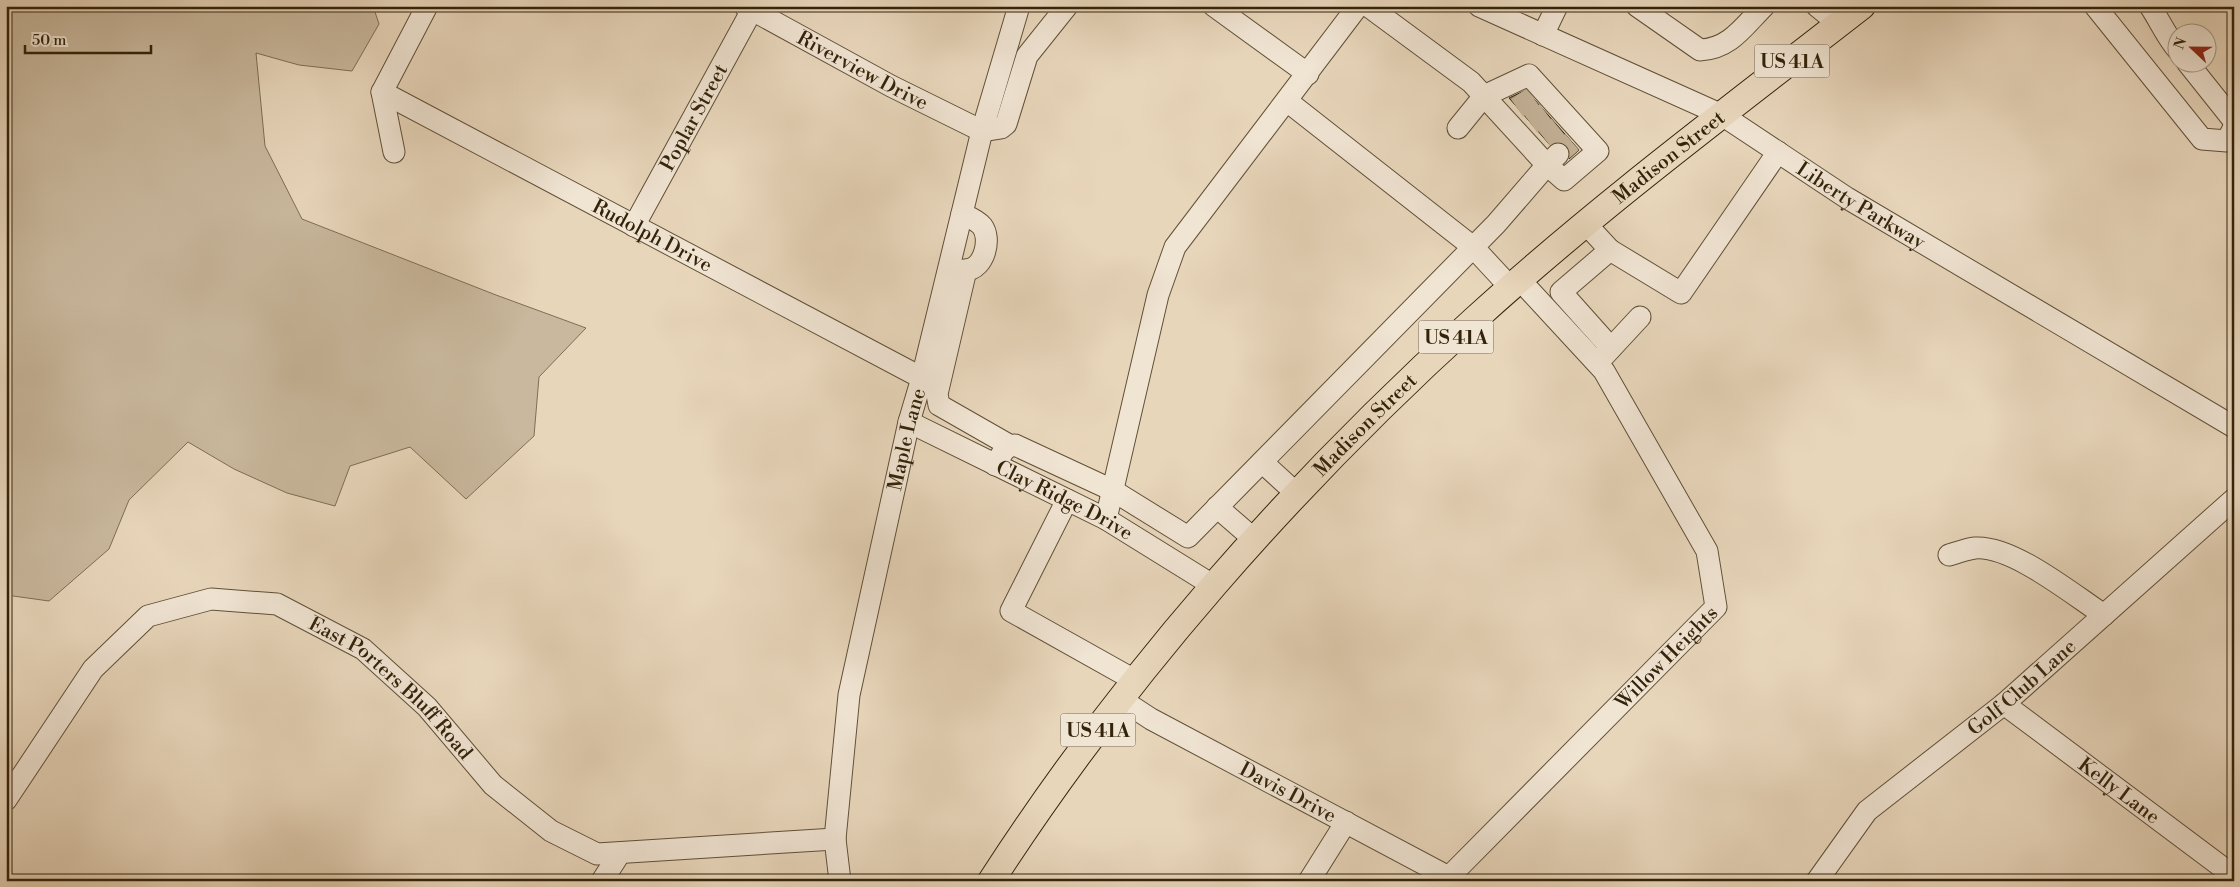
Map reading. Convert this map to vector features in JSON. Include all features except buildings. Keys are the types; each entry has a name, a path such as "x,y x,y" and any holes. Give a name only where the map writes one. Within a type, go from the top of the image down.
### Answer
{"main road":[{"name":"Madison Street","path":"991,881 1047,799 1129,690 1214,586 1297,494 1411,379 1515,284 1586,224 1862,6"}],"street":[{"path":"394,152 382,92 427,6"},
{"name":"Maple Lane","path":"840,881 835,839 848,695 909,422 958,269 962,214 982,131 1019,6"},
{"path":"982,131 1001,128 1006,124 1027,56 1067,6"},
{"path":"1214,6 1308,74"},
{"path":"1106,518 1158,295 1175,248 1209,200 1308,74 1358,6"},
{"path":"1368,6 1471,82 1484,96 1544,126"},
{"name":"Liberty Parkway","path":"1478,6 1722,115 1847,198 2234,427"},
{"path":"1543,35 1557,6"},
{"path":"1637,6 1700,50 1712,50 1726,45 1764,6"},
{"path":"1817,6 1839,24"},
{"path":"2095,6 2202,139 2227,141 2234,127"},
{"name":"Riverview Drive","path":"748,8 891,86 982,131"},
{"name":"Poplar Street","path":"634,226 748,8"},
{"path":"2155,13 2168,38"},
{"path":"2195,72 2234,121"},
{"path":"962,214 974,219 983,227 987,240 978,265 958,269 937,394 939,405 1009,445 1015,445 1112,490 1188,537 1496,224 1544,126 1529,75 1484,96 1458,128"},
{"name":"Rudolph Drive","path":"382,92 922,378"},
{"name":"Willow Heights","path":"1287,101 1473,247 1552,315 1604,371 1707,551 1716,607 1453,879"},
{"path":"1586,224 1610,250 1681,293 1778,152"},
{"path":"1610,250 1561,292 1611,348"},
{"path":"1552,315 1568,301"},
{"path":"1596,363 1640,317"},
{"name":"Clay Ridge Drive","path":"909,422 1106,518 1214,586"},
{"path":"995,465 1009,445"},
{"path":"1262,462 1297,494"},
{"name":"Golf Club Lane","path":"1817,881 1867,811 2004,704 2234,499"},
{"name":"Davis Drive","path":"1067,500 1011,611 1129,690 1151,719 1453,879"},
{"path":"1217,507 1255,540"},
{"path":"1949,555 1975,548 2003,552 2034,569 2104,615"},
{"name":"East Porters Bluff Road","path":"6,800 93,669 148,616 211,599 277,604 363,649 427,707 493,785 550,831 597,854 835,839"},
{"name":"Kelly Lane","path":"2004,704 2234,876"},
{"path":"1309,881 1346,822"},
{"path":"602,881 620,853"}],"shaded area":[{"path":"6,6 373,6 379,24 352,71 299,65 256,53 265,146 302,219 586,328 539,377 534,436 466,499 410,447 350,466 335,506 287,493 234,469 188,442 129,500 109,549 49,601 6,595"}],"tunnel":[{"path":"1517,108 1533,97"},
{"path":"1531,124 1546,113"},
{"path":"1544,138 1558,127"},
{"path":"1558,154 1572,142"}]}
